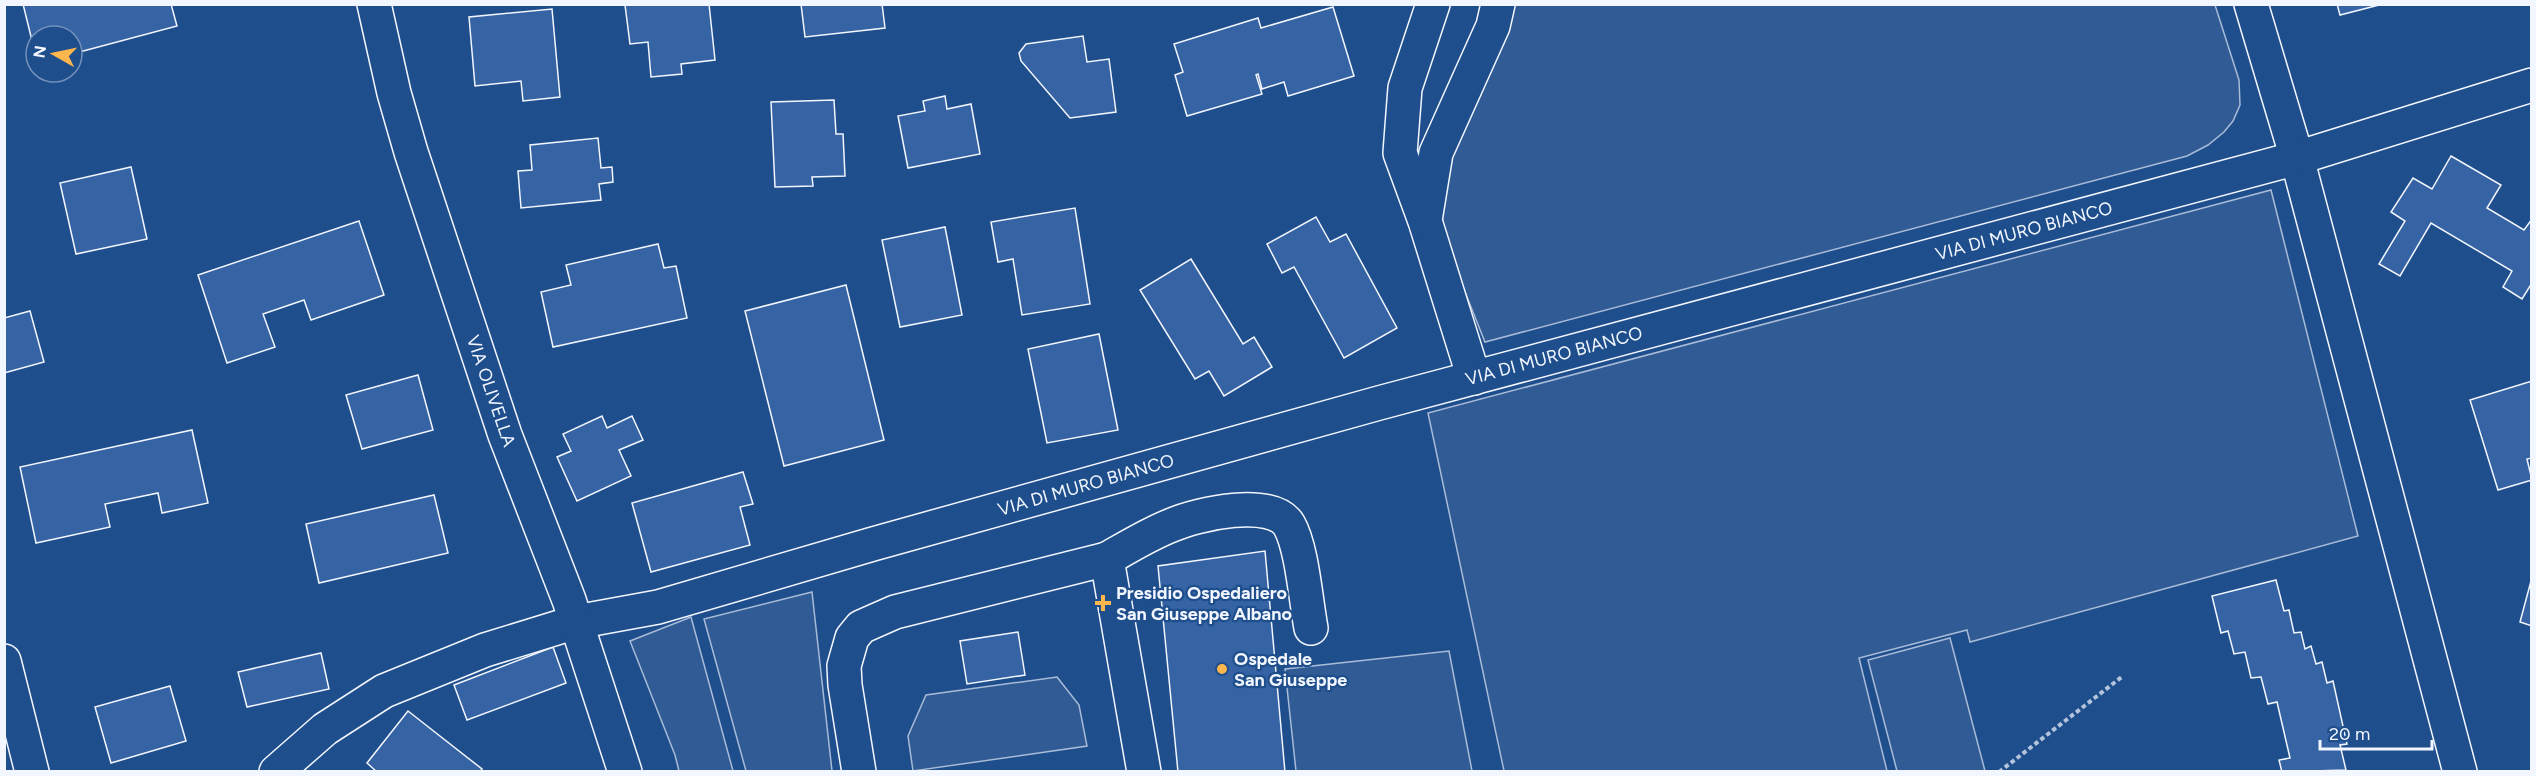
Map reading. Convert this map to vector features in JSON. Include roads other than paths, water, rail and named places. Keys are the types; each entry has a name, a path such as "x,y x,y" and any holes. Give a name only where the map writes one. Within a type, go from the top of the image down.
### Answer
{"street":[{"name":"VIA OLIVELLA","path":"374,4 394,93 411,152 505,435 576,622 625,771"},
{"path":"1433,4 1405,88 1400,153 1425,222 1474,378"},
{"path":"1425,222 1436,153 1493,26 1498,4"},
{"path":"2251,4 2297,158 2460,771"},
{"name":"VIA DI MURO BIANCO","path":"276,771 325,729 384,691 485,650 576,622 658,607 873,544 1474,378 2297,158 2532,85"},
{"path":"859,771 844,666 852,638 861,627 883,615 1107,560 1173,524 1252,509 1272,512 1285,521 1294,538 1311,628"},
{"path":"1107,560 1144,771"},
{"path":"4,661 32,771"}],"place":[{"name":"Presidio Ospedaliero San Giuseppe Albano","path":"1103,603"},
{"name":"Ospedale San Giuseppe","path":"1222,669"}]}
